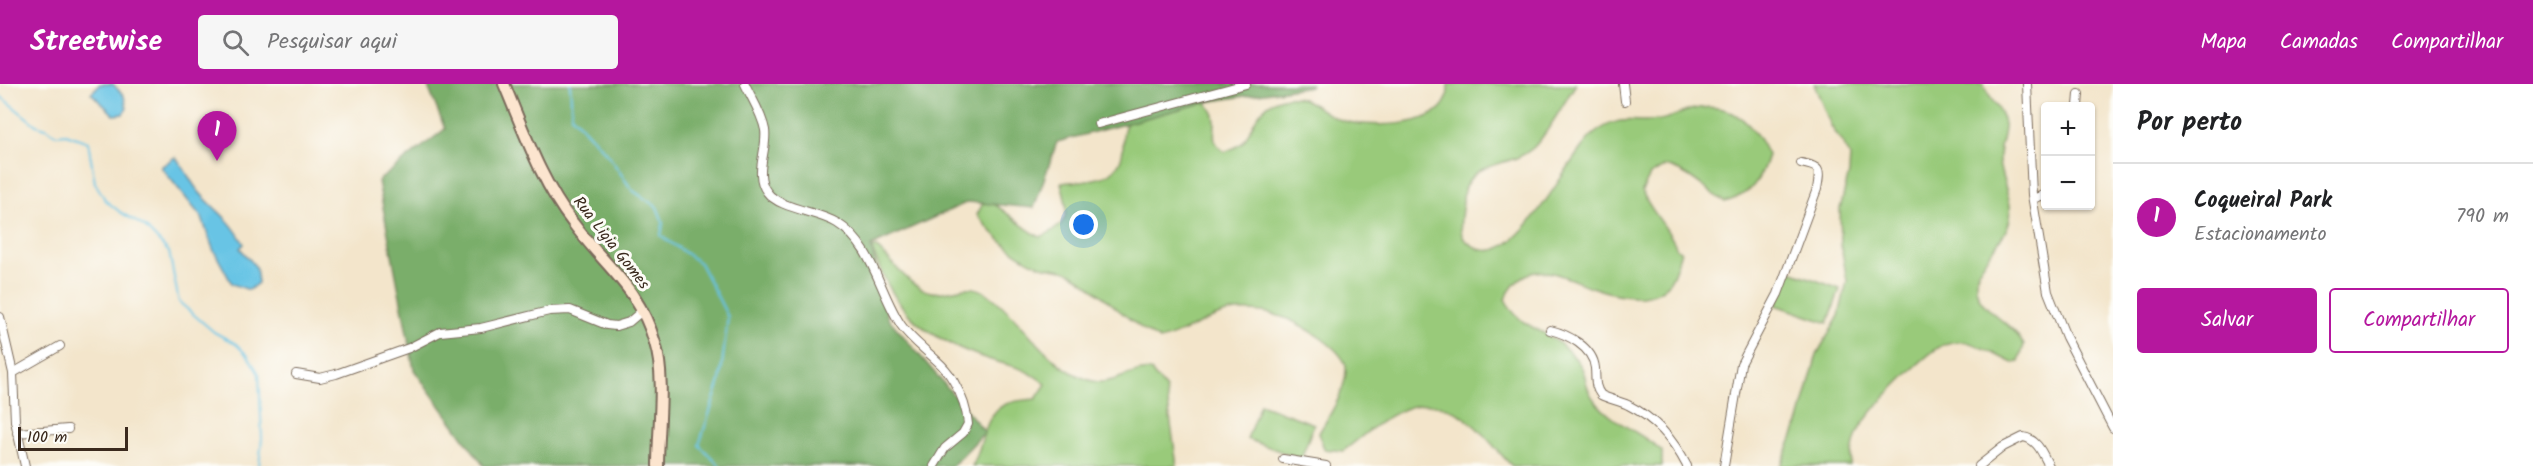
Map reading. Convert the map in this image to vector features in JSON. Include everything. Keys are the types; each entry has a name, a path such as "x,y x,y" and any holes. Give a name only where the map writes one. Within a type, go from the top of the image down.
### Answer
{"street":[{"name":"Rua Ligia Gomes","path":"504,84 537,163 555,195 573,223 625,281 643,310 656,345 659,362 658,466"},
{"path":"746,84 765,133 761,174 765,191 782,203 837,223 855,239 867,255 881,289 903,327 953,380 966,412 968,424 963,433 945,448 934,466"},
{"path":"1098,124 1246,84"},
{"path":"1623,84 1625,101"},
{"path":"2027,84 2033,199 2045,278 2054,309 2083,373 2113,428"},
{"path":"2078,102 2079,94"},
{"path":"1724,466 1741,364 1778,294 1816,189 1820,172 1813,165 1801,163"},
{"path":"2033,199 2041,196"},
{"path":"296,374 320,378 399,352 440,332 481,328 549,311 570,310 607,325 616,326 629,322 643,310"},
{"path":"0,317 13,374 18,433 25,466"},
{"path":"1550,330 1570,336 1578,342 1594,362 1594,382 1601,395 1627,404 1660,427 1670,437 1687,466"},
{"path":"13,374 60,346"},
{"path":"18,433 69,429"},
{"path":"1979,466 2002,447 2023,437 2032,440 2038,446 2049,466"},
{"path":"1283,459 1326,466"}],"green space":[{"path":"427,84 1311,84 1310,86 1206,102 1057,142 1034,208 968,202 871,246 888,318 985,432 952,466 484,466 414,370 378,181 445,129"},
{"path":"1448,84 1576,84 1550,126 1533,148 1514,159 1478,172 1465,187 1461,221 1463,236 1471,245 1489,251 1506,244 1523,230 1583,145 1595,133 1612,123 1627,120 1660,120 1704,107 1717,108 1738,116 1747,123 1762,143 1768,155 1758,179 1742,195 1725,202 1690,177 1674,169 1665,166 1650,175 1642,191 1677,249 1681,251 1672,278 1662,290 1645,296 1623,295 1591,287 1554,273 1533,272 1514,285 1505,299 1525,323 1556,340 1573,356 1583,369 1593,398 1603,410 1662,451 1662,466 1512,466 1471,423 1453,411 1436,405 1420,405 1404,409 1373,428 1343,451 1324,449 1319,433 1340,395 1346,370 1345,362 1339,354 1321,338 1282,317 1242,311 1219,316 1160,340 1138,326 1076,276 1062,270 1041,266 1022,257 998,238 977,215 985,199 1040,237 1057,228 1066,210 1061,183 1100,178 1115,169 1120,161 1128,121 1206,102 1214,115 1216,143 1225,152 1242,143 1263,109 1273,101 1295,97 1309,102 1334,117 1352,123 1399,124 1429,116 1440,108 1447,98"},
{"path":"1814,84 1983,84 2001,114 2004,124 1999,160 2010,204 2010,218 2002,238 1977,274 1976,284 1981,300 2014,331 2024,345 2019,362 2013,363 1982,347 1965,342 1948,343 1939,347 1900,381 1865,421 1855,439 1850,466 1781,466 1799,421 1817,354 1839,316 1847,281 1841,245 1840,209 1849,173 1850,155 1831,126"},
{"path":"871,246 878,249 909,280 923,290 939,293 973,288 988,294 1013,316 1047,353 1074,373 1089,380 1105,382 1136,372 1151,371 1166,389 1177,466 972,466 988,424 997,410 1011,402 1036,399 1046,384 1021,369 989,360 957,347 923,327 898,302 879,268"},
{"path":"1788,270 1840,289 1828,323 1776,305"},
{"path":"1260,404 1314,424 1301,459 1247,439"}],"water":[{"path":"100,84 113,84 124,96 127,108 123,114 114,115 91,93"},
{"path":"175,157 196,189 239,235 244,244 240,248 256,267 258,283 249,290 232,284 213,249 202,218 161,167"}],"waterway":[{"path":"570,84 572,116 608,155 632,190 657,207 663,222 661,236 700,263 728,317 720,381 699,445 720,466"},
{"path":"0,96 36,125 56,135 66,134 88,142 95,183 106,201 145,227 169,252 179,302 214,332 236,344 248,356 259,374 262,438 259,466"}],"place":[{"name":"Coqueiral Park","path":"217,161"}]}
